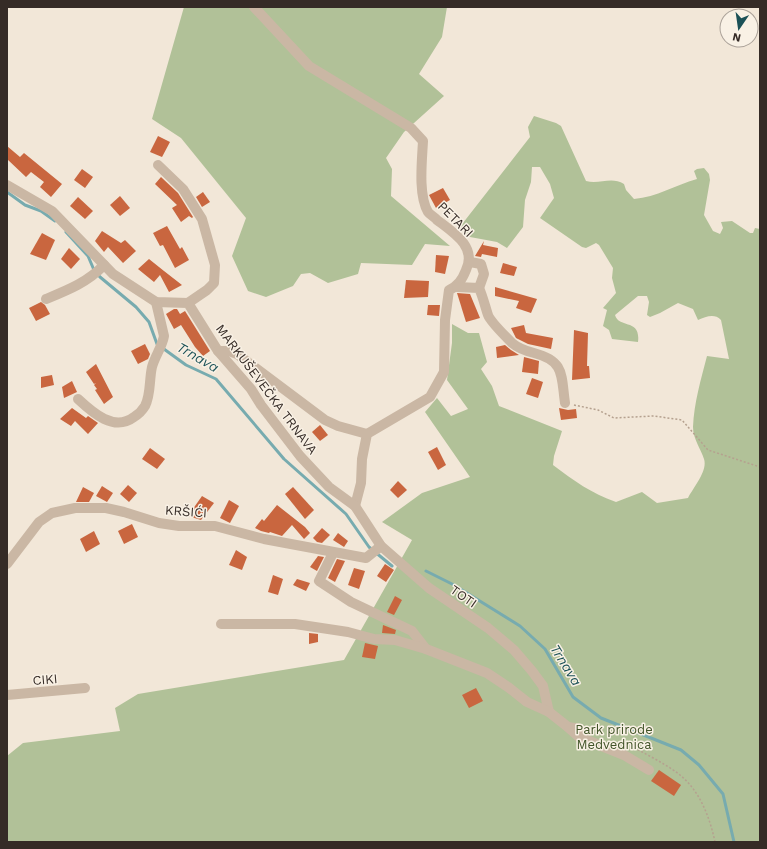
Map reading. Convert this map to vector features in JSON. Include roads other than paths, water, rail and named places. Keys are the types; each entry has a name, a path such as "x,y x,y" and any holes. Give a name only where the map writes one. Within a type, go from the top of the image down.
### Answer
{"street":[{"name":"PETARI","path":"254,7 309,66 411,128 422,142 422,190 428,212 455,233 469,252 470,262"},
{"path":"7,185 52,211 99,270 114,274 156,302 188,304 214,283 215,265 199,214 183,189 158,165"},
{"path":"457,287 470,262 481,264 484,274 479,288 486,305 488,316 512,343 521,349 544,356 554,361 560,370 564,403"},
{"path":"46,299 71,289 99,270"},
{"path":"218,351 230,351 237,354 325,420 338,426 367,434 430,398 444,372 445,320 449,290 457,287 479,288"},
{"path":"78,399 107,420 121,423 130,420 141,412 146,405 152,367 164,336 156,302"},
{"name":"MARKUŠEVEČKA TRNAVA","path":"188,304 218,351 251,389 261,405 300,456 329,487 355,506"},
{"path":"355,506 361,483 362,459 367,434"},
{"name":"TOTI","path":"355,506 376,550 488,628 514,650 543,686 549,712"},
{"name":"KRŠIĆI","path":"7,564 39,522 52,513 75,508 106,508 159,523 179,526 215,526 333,553 345,553 366,558 376,550"},
{"path":"333,553 319,581 351,602 412,631 426,649"},
{"path":"221,624 295,624 348,632 374,639 395,640 426,649 487,673 508,686 527,702 549,712 580,737 624,755 649,770"},
{"name":"CIKI","path":"7,694 85,688"},
{"path":"568,727 580,730"}],"waterway":[{"name":"Trnava","path":"7,192 25,205 41,211 55,221"},
{"name":"Trnava","path":"66,232 88,256 94,270 100,277 136,307 149,322 157,344 186,365 216,379 284,459 346,514 369,547 392,566"},
{"name":"Trnava","path":"426,571 454,585 520,626 545,649 573,697 601,718 681,750 699,765 723,794 734,842"}],"park label":[{"name":"Park prirode Medvednica","path":"614,736"}]}
